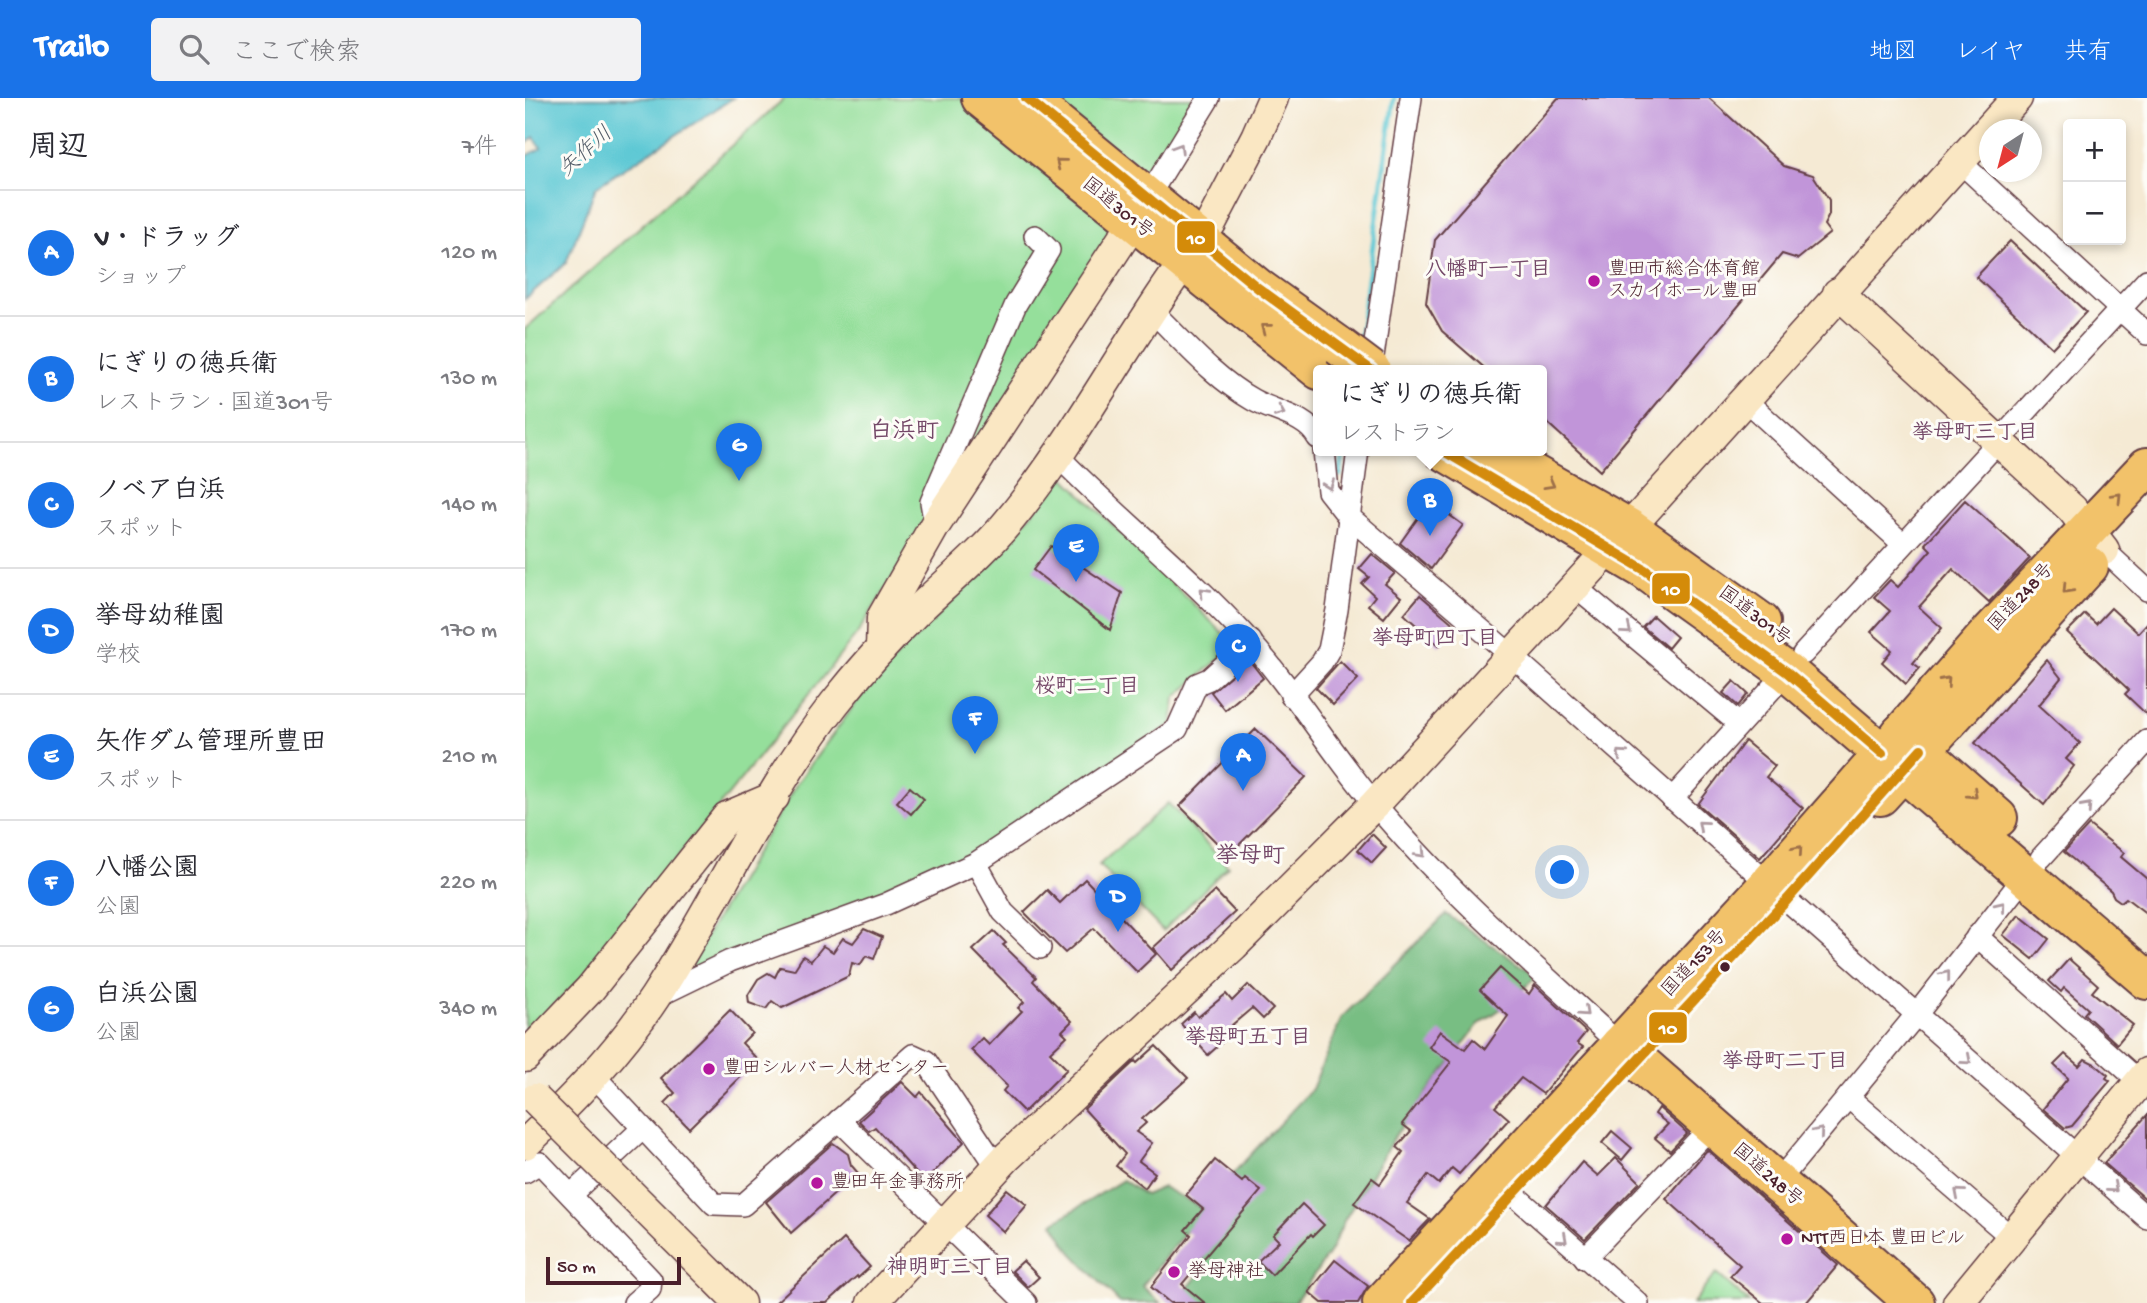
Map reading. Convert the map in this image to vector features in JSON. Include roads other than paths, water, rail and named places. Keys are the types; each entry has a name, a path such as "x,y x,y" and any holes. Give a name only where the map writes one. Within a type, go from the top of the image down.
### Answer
{"highway":[{"name":"国道301号","path":"981,98 1258,288 1329,358 1354,365"},
{"name":"国道301号","path":"1026,98 1131,202"},
{"name":"国道301号","path":"1454,456 1708,582 1795,663 1901,751"},
{"name":"国道301号","path":"1500,456 1618,538"},
{"name":"国道248号","path":"1901,751 2095,539 2147,467"},
{"name":"国道248号","path":"2095,539 2147,503"},
{"path":"1901,751 2033,867 2147,980"},
{"name":"国道153号","path":"1382,1303 1629,1054 1778,892 1901,751"},
{"path":"2033,867 2147,953"},
{"name":"国道248号","path":"1629,1054 1915,1303"},
{"name":"国道153号","path":"1412,1303 1512,1194 1629,1054"}],"street":[{"path":"881,649 882,618 935,525 1131,202 1209,98"},
{"path":"1211,223 1257,137 1273,98"},
{"path":"1372,365 1411,98"},
{"path":"872,1303 997,1167 1234,945 1375,804 2017,98"},
{"path":"1959,160 2147,334"},
{"path":"935,525 931,502 1016,303 1049,250 1035,236"},
{"path":"525,1144 595,1077 654,998 774,797 834,705 881,649 991,541 1057,455 1173,278"},
{"path":"1672,799 1738,723 2147,280"},
{"path":"1838,293 2072,509 2095,539 2147,590"},
{"path":"1151,310 1222,379 1254,401 1299,419 1313,433"},
{"path":"1744,399 1903,544"},
{"path":"1057,455 1091,490 1185,572 1251,641 1375,804 1486,923 1629,1054"},
{"path":"1325,456 1328,491 1347,516 1512,656 2147,1218"},
{"path":"1290,695 1322,663 1329,650 1338,610 1347,516 1357,456"},
{"path":"1574,586 1738,723"},
{"path":"654,998 730,961 886,904 976,863 1177,729 1197,684 1209,679 1251,641"},
{"path":"1776,1184 1916,1015 2033,867 2140,764 2147,741"},
{"path":"525,1057 590,989 727,817 774,797"},
{"path":"976,863 999,904 1040,948"},
{"path":"1958,1303 2144,1077 1977,936"},
{"path":"595,1077 714,1204 743,1205 913,1055 926,1061 997,1167"},
{"path":"530,1094 740,1303"},
{"path":"1848,1097 2011,1237"},
{"path":"839,1120 1026,1303"},
{"path":"1585,1258 1711,1127"},
{"path":"571,1195 642,1129"},
{"path":"525,1172 540,1163 651,1280 650,1289 634,1303"},
{"path":"1512,1194 1638,1303"}],"water":[{"name":"矢作川","path":"525,98 733,98 596,187 566,263 525,299 525,157 541,148 534,137 525,145"}],"waterway":[{"path":"1359,342 1394,98"},
{"path":"1340,475 1343,456"}],"place":[{"name":"豊田市総合体育館 スカイホール豊田","path":"1594,281"},
{"name":"白浜公園","path":"739,481"},
{"name":"にぎりの徳兵衛","path":"1430,536"},
{"name":"矢作ダム管理所豊田","path":"1076,582"},
{"name":"ノベア白浜","path":"1238,682"},
{"name":"八幡公園","path":"975,754"},
{"name":"V・ドラッグ","path":"1243,791"},
{"name":"挙母幼稚園","path":"1118,932"},
{"name":"豊田シルバー人材センター","path":"709,1069"},
{"name":"豊田年金事務所","path":"817,1183"},
{"name":"NTT西日本 豊田ビル","path":"1787,1239"},
{"name":"挙母神社","path":"1174,1272"}],"district":[{"name":"八幡町一丁目","path":"1488,271"},
{"name":"白浜町","path":"904,432"},
{"name":"挙母町三丁目","path":"1975,434"},
{"name":"挙母町四丁目","path":"1435,640"},
{"name":"桜町二丁目","path":"1087,688"},
{"name":"挙母町","path":"1250,857"},
{"name":"挙母町五丁目","path":"1248,1039"},
{"name":"挙母町二丁目","path":"1785,1063"},
{"name":"神明町三丁目","path":"950,1269"}]}
